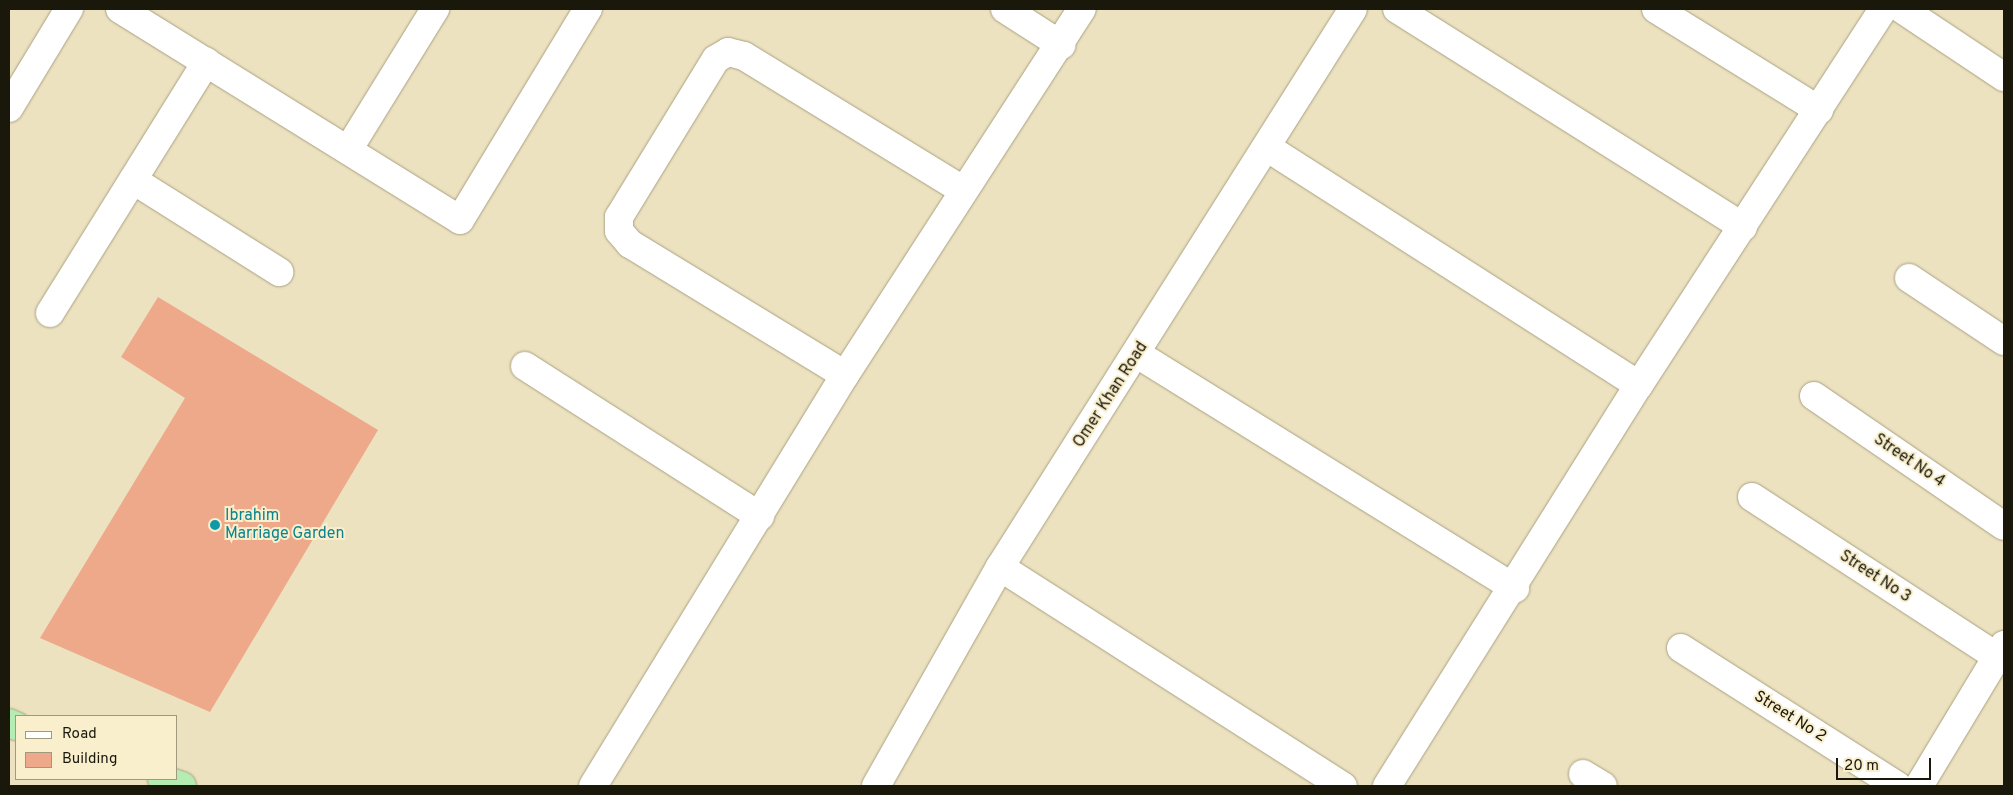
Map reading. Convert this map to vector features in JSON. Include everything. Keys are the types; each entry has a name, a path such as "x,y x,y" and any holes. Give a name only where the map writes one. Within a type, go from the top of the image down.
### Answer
{"highway":[{"path":"165,780 182,786"}],"street":[{"path":"9,108 69,9"},
{"path":"120,9 460,220 588,9"},
{"path":"348,150 435,9"},
{"path":"1005,9 1061,44"},
{"path":"593,786 845,375 963,190 1061,44 1082,9"},
{"name":"Omer Khan Road","path":"876,786 1000,567 1268,148 1354,9"},
{"path":"1397,9 1743,227"},
{"path":"1656,9 1819,110"},
{"path":"1387,786 1515,588 1639,385 1883,9"},
{"path":"1902,9 2004,77"},
{"path":"845,375 630,244 620,231 619,217 716,58 728,52 744,56 963,190"},
{"path":"50,313 206,62"},
{"path":"1268,148 1639,385"},
{"path":"134,180 279,272"},
{"path":"1909,278 2004,341"},
{"path":"1137,354 1515,588"},
{"path":"525,366 760,516"},
{"name":"Street No 4","path":"1814,396 2004,526"},
{"name":"Street No 3","path":"1752,497 2001,651"},
{"path":"1000,567 1343,786"},
{"name":"Street No 2","path":"1682,648 1898,786"},
{"path":"1919,786 2001,651"}],"building":[{"name":"Ibrahim Marriage Garden","path":"158,297 378,430 210,712 40,638 185,398 121,357"}],"place":[{"name":"Ibrahim Marriage Garden","path":"215,525"}]}
